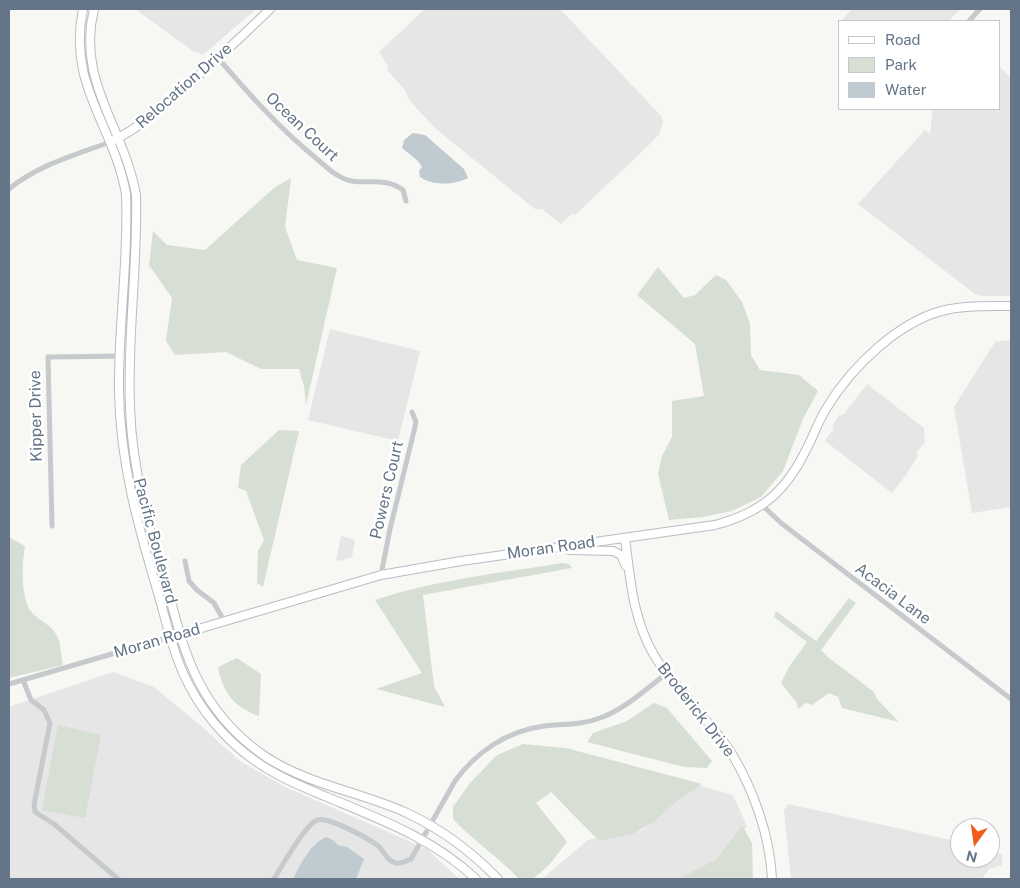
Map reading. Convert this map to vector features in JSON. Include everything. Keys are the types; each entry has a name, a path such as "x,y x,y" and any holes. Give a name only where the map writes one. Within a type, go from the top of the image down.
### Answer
{"main road":[{"name":"Pacific Boulevard","path":"84,9 80,37 82,68 90,98 110,142 123,180 126,200 120,356 120,418 127,477 170,637 184,675 202,706 216,725 244,752 282,777 423,839 451,858 476,879"},
{"name":"Pacific Boulevard","path":"94,9 90,33 92,69 100,95 131,171 136,195 130,356 130,423 136,470 147,520 180,634 194,672 213,706 256,749 278,764 306,777 406,813 430,825 469,853 498,879"},
{"name":"Relocation Drive","path":"110,142 140,126 218,58 270,9"},
{"name":"Moran Road","path":"170,637 382,575 461,561 715,525 747,514 762,506 778,492 793,473 806,451 818,423 837,392 881,345 907,325 936,313 963,307 1011,306"},
{"name":"Broderick Drive","path":"625,538 633,596 641,628 654,657 720,737 741,771 762,823 769,853 772,879"},
{"path":"538,550 611,550 621,555 629,572"}],"street":[{"path":"970,20 980,9"},
{"name":"Ocean Court","path":"218,58 294,141 338,176 350,181 387,181 402,190 406,201"},
{"name":"Relocation Drive","path":"9,189 30,173 45,166 110,142"},
{"name":"Kipper Drive","path":"52,526 48,357 130,356"},
{"name":"Powers Court","path":"382,575 390,530 416,422 412,412"},
{"name":"Acacia Lane","path":"762,506 780,523 1011,699"},
{"path":"185,561 189,581 214,603 224,621"},
{"name":"Moran Road","path":"9,684 170,637"},
{"path":"274,879 307,828 317,820 325,819 334,822 378,846 388,859 395,863 402,863 411,859 455,781 484,751 502,739 523,731 542,726 582,723 600,718 627,704 667,673"},
{"path":"23,680 31,700 44,710 50,723 34,805 35,812 54,824 118,879"}],"shaded area":[{"path":"135,9 256,9 203,55 193,51"},
{"path":"425,9 560,9 662,117 663,123 659,134 575,215 573,213 561,224 542,209 535,209 436,129 410,101 405,90 387,70 388,66 379,52"},
{"path":"852,9 960,9 950,20 842,20"},
{"path":"1000,67 1011,78 1011,296 982,296 975,294 858,204 925,130 930,134 933,110 1000,110"},
{"path":"330,329 420,351 398,441 308,420"},
{"path":"1011,340 1011,507 972,513 954,407 995,342"},
{"path":"867,384 924,428 925,442 916,453 918,456 906,475 892,493 825,441 834,428 832,427 839,415 843,415"},
{"path":"341,536 355,540 352,557 339,561 336,560"},
{"path":"113,672 154,687 240,761 285,787 427,849 459,879 9,879 9,707"},
{"path":"696,785 733,795 747,826 722,860 692,879 542,879 588,840 642,830"},
{"path":"788,804 950,840 950,868 992,868 989,869 983,879 791,879 784,811"},
{"path":"1000,854 1002,854 1002,865 1000,866"}],"green space":[{"path":"291,178 285,227 297,260 337,268 306,405 304,386 299,369 261,369 226,352 175,355 166,341 172,298 149,265 153,231 167,245 205,250 275,187"},
{"path":"658,267 684,298 695,295 716,275 726,280 742,302 750,324 751,355 760,370 799,375 818,391 803,419 783,471 761,497 732,511 703,517 669,520 658,474 662,456 672,437 672,401 704,396 695,344 637,295"},
{"path":"279,430 299,431 263,587 257,583 258,551 264,540 246,491 238,488 241,465"},
{"path":"9,537 25,546 23,581 26,600 33,614 51,628 58,637 63,665 9,678"},
{"path":"562,563 569,564 572,568 423,595 434,686 445,707 376,689 422,673 375,600 444,582"},
{"path":"849,598 856,603 821,650 874,692 877,699 899,722 842,708 838,697 829,693 812,705 806,703 798,709 797,703 781,683 789,667 807,642 774,617 776,611 816,641"},
{"path":"237,658 261,674 259,716 236,703 223,684 218,667"},
{"path":"654,703 667,708 712,761 707,768 684,767 587,742 593,733 627,721"},
{"path":"58,725 101,735 85,818 42,810"},
{"path":"523,744 566,748 702,784 676,802 652,823 632,834 599,841 551,792 536,803 567,842 549,865 533,879 519,879 453,819 453,807 470,783 497,755"},
{"path":"742,825 752,843 753,879 678,879 717,859"}],"water":[{"path":"413,133 425,135 464,169 468,178 457,182 437,183 420,177 419,171 422,167 418,161 402,148 404,140"},
{"path":"326,837 338,845 347,847 364,859 356,879 293,879 310,850"}]}
